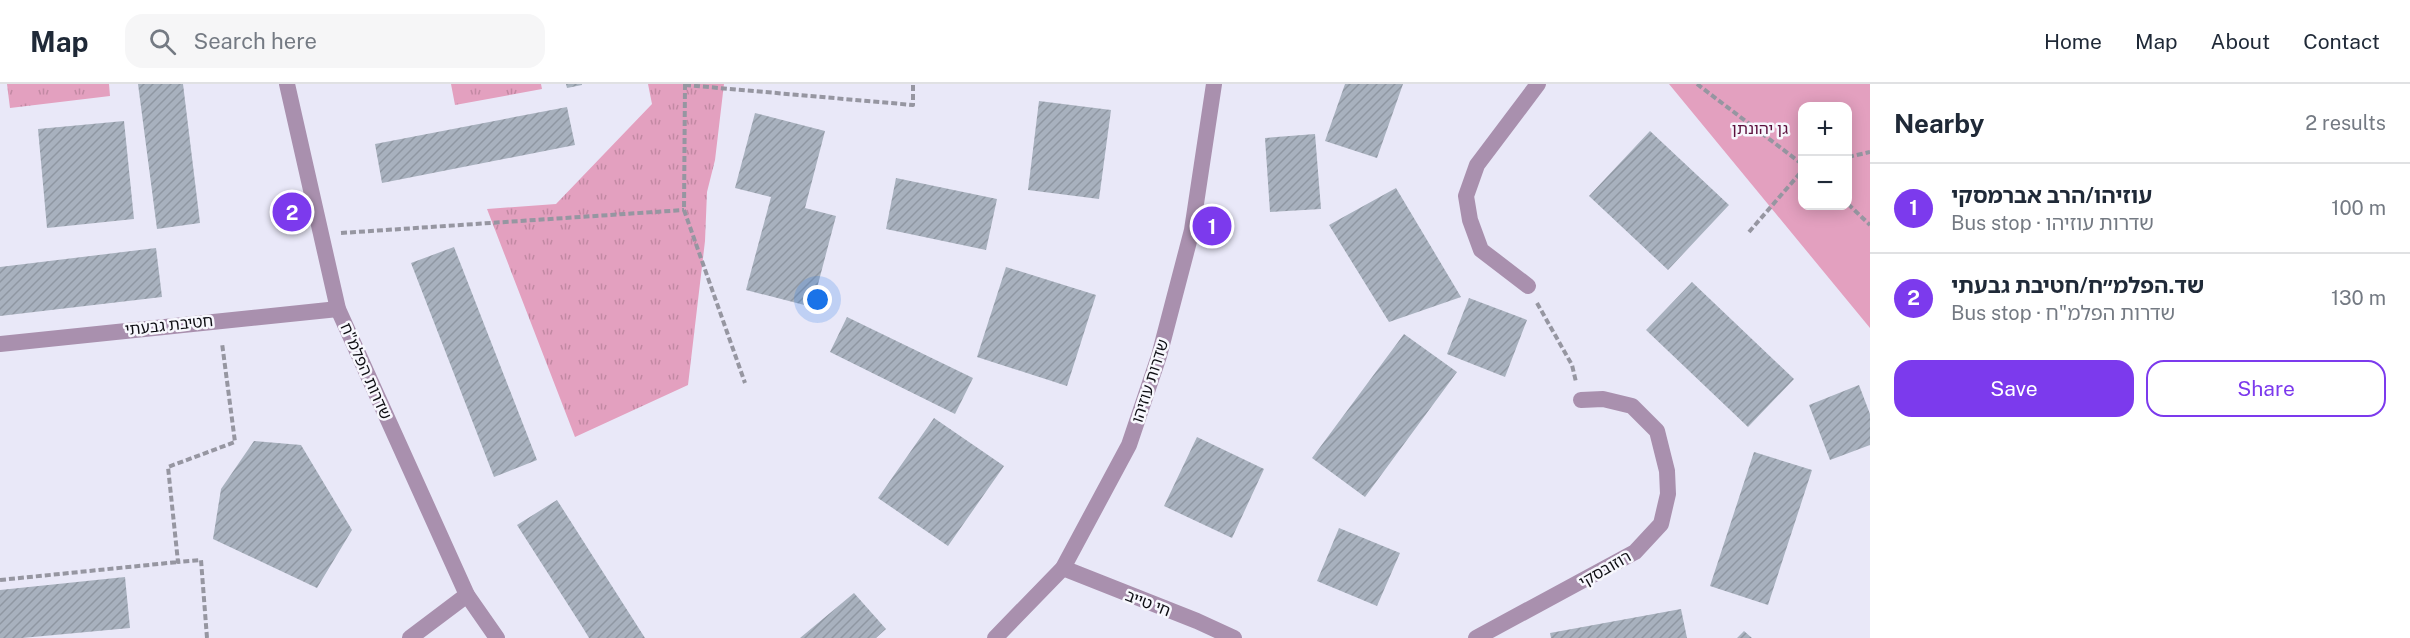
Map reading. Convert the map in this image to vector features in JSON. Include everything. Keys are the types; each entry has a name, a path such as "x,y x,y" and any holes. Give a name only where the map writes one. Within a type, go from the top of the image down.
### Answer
{"street":[{"name":"שדרות הפלמ\"ח","path":"287,84 339,309 467,595 497,638"},
{"name":"שדרות עוזיהו","path":"995,638 1063,568 1129,445 1159,357 1192,230 1214,84"},
{"path":"1528,286 1481,250 1470,220 1466,196 1477,165 1538,84"},
{"name":"חטיבת גבעתי","path":"0,344 339,309"},
{"name":"רוזובסקי","path":"1476,638 1635,552 1660,524 1668,494 1667,471 1657,431 1632,406 1603,399 1581,400"},
{"name":"חי טייב","path":"1063,568 1234,638"},
{"path":"410,638 467,595"}],"path":[{"path":"746,383 684,210 685,85 912,105 913,84"},
{"path":"1697,84 1798,160"},
{"path":"1852,156 1870,152"},
{"path":"1749,232 1798,177"},
{"path":"1852,208 1870,225"},
{"path":"323,235 684,210"},
{"path":"1528,286 1572,365 1581,400"},
{"path":"178,562 168,466 235,442 219,320"},
{"path":"0,580 201,560 207,638"}],"green space":[{"path":"7,84 109,84 110,96 10,108"},
{"path":"451,84 541,84 542,89 455,105"},
{"path":"648,84 724,84 715,160 707,192 705,241 688,385 575,437 487,209 556,204 652,104"},
{"name":"גן יהונתן","path":"1669,84 1870,84 1870,328"}],"building":[{"path":"138,84 183,84 200,223 157,229"},
{"path":"566,84 582,84 582,85 567,88"},
{"path":"1345,84 1403,84 1377,158 1325,141"},
{"path":"1039,101 1111,110 1099,199 1028,190"},
{"path":"567,107 575,145 382,183 375,144"},
{"path":"755,113 825,131 805,208 836,216 812,307 746,290 771,197 735,188"},
{"path":"124,121 134,219 47,228 38,129"},
{"path":"1650,131 1729,205 1668,270 1589,196"},
{"path":"1315,134 1321,209 1270,212 1265,138"},
{"path":"896,178 997,199 986,250 886,229"},
{"path":"1396,188 1461,297 1389,322 1329,225"},
{"path":"454,247 537,460 494,477 411,263"},
{"path":"156,248 162,297 0,316 0,267"},
{"path":"1006,267 1096,295 1067,386 977,357"},
{"path":"1692,282 1794,379 1748,427 1646,330"},
{"path":"1469,298 1527,320 1505,377 1447,354"},
{"path":"847,317 973,378 955,414 830,352"},
{"path":"1404,334 1457,372 1365,497 1312,458"},
{"path":"1859,385 1870,414 1870,445 1830,460 1809,405"},
{"path":"934,418 1004,466 948,546 878,498"},
{"path":"1197,437 1264,469 1232,538 1164,506"},
{"path":"254,441 301,445 352,530 317,588 213,539 221,489"},
{"path":"1754,452 1812,470 1768,605 1710,586"},
{"path":"557,500 645,638 589,638 517,525"},
{"path":"1339,528 1400,553 1377,606 1317,581"},
{"path":"125,577 130,628 0,638 0,590"},
{"path":"854,593 886,629 876,638 800,638"},
{"path":"1681,609 1687,638 1551,638 1550,633"},
{"path":"1744,631 1752,638 1737,638"}],"place":[{"name":"שד.הפלמ״ח/חטיבת גבעתי","path":"292,212"},
{"name":"עוזיהו/הרב אברמסקי","path":"1212,226"}]}
